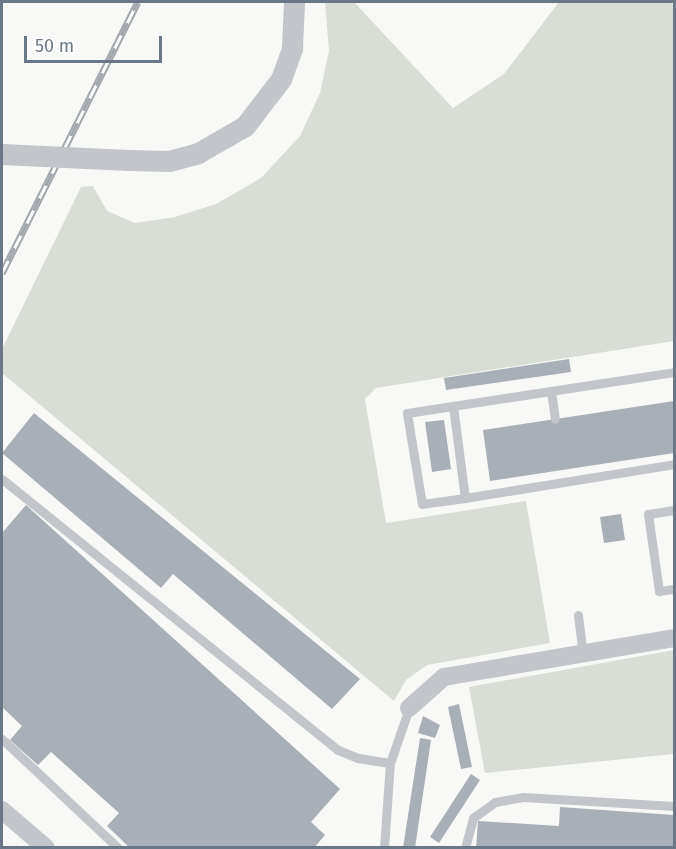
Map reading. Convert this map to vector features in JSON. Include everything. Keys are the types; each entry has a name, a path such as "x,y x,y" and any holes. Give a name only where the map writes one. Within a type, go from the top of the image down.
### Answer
{"street":[{"path":"2,154 169,161 198,153 245,126 281,80 292,48 294,2"},
{"path":"409,708 444,677 675,638"},
{"path":"2,810 46,848"}],"lane":[{"path":"675,372 407,413 422,504 675,464"},
{"path":"552,391 555,419"},
{"path":"453,406 465,498"},
{"path":"2,479 338,750 358,758 390,763"},
{"path":"675,510 648,514 659,591 675,589"},
{"path":"578,615 583,653"},
{"path":"384,848 390,763 409,708"},
{"path":"2,739 118,848"},
{"path":"465,848 473,818 495,802 523,797 675,806"}],"shaded area":[{"path":"325,2 354,2 453,108 504,74 559,2 671,2 674,7 674,341 376,388 365,399 386,523 526,501 550,643 427,665 406,680 394,701 2,373 2,349 81,187 93,186 107,211 135,223 175,217 216,204 261,178 300,136 320,93 329,51"},
{"path":"674,650 674,754 485,773 469,687"}],"building":[{"path":"569,359 571,372 446,390 444,378"},
{"path":"674,401 674,453 490,481 483,430"},
{"path":"34,413 360,679 332,709 173,574 161,588 2,453"},
{"path":"444,420 451,469 432,472 425,422"},
{"path":"26,505 340,789 311,822 325,835 314,848 130,848 107,826 119,813 51,752 38,765 10,740 22,726 2,707 2,533"},
{"path":"621,514 625,540 604,543 600,517"},
{"path":"459,704 472,767 461,769 448,707"},
{"path":"423,716 440,725 435,738 418,733"},
{"path":"420,738 431,740 415,848 403,848"},
{"path":"471,774 480,780 439,843 430,837"},
{"path":"560,807 674,815 674,848 476,848 478,821 559,826"}],"railway":[{"path":"2,273 138,2"}]}
